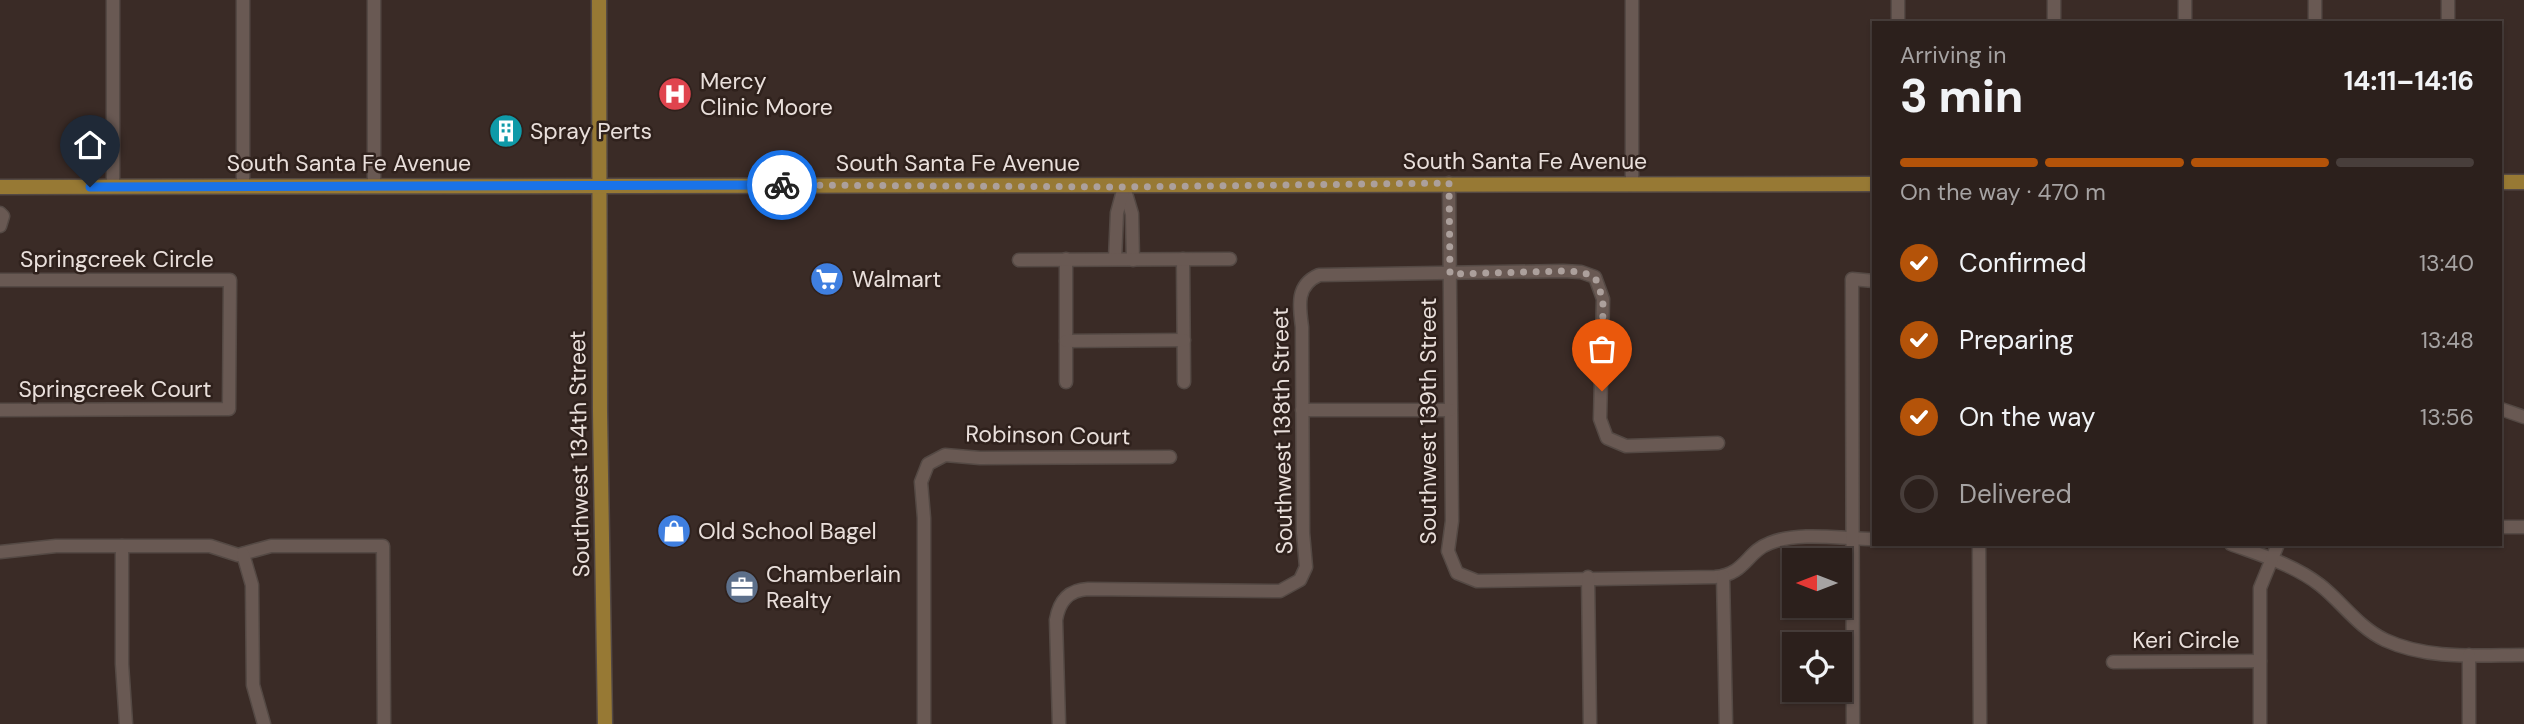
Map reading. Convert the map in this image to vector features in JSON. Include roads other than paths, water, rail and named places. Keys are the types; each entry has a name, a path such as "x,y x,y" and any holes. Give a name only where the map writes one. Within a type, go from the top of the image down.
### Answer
{"main road":[{"name":"Southwest 134th Street","path":"599,0 605,724"},
{"path":"2502,183 2524,182"},
{"name":"South Santa Fe Avenue","path":"0,187 1872,184"}],"street":[{"path":"113,0 113,187"},
{"path":"243,0 243,186"},
{"path":"374,0 374,186"},
{"path":"1632,0 1632,184"},
{"path":"1898,0 1898,21"},
{"path":"2054,0 2054,21"},
{"path":"2185,0 2185,21"},
{"path":"2315,0 2315,21"},
{"path":"2448,0 2448,21"},
{"name":"Southwest 139th Street","path":"1449,183 1452,521 1448,551 1457,573 1476,581 1588,577"},
{"path":"1115,259 1117,213 1124,187"},
{"path":"1124,187 1132,214 1133,260"},
{"path":"0,213 3,216 0,226"},
{"path":"1066,259 1066,382"},
{"path":"1183,259 1184,382"},
{"path":"1019,260 1230,259"},
{"path":"1450,274 1563,271 1581,272 1595,277 1603,299 1600,419 1607,438 1626,446 1718,443"},
{"name":"Southwest 138th Street","path":"1059,724 1056,620 1058,609 1066,597 1079,589 1280,592 1300,580 1307,559 1303,533 1303,410 1299,303 1307,282 1328,274 1450,274"},
{"path":"1853,724 1852,279 1872,281"},
{"name":"Springcreek Circle","path":"0,280 230,280 229,409"},
{"path":"1066,341 1184,340"},
{"name":"Springcreek Court","path":"0,410 229,409"},
{"path":"1303,410 1451,410"},
{"path":"2502,410 2524,416"},
{"name":"Robinson Court","path":"924,724 924,518 920,482 928,464 945,455 980,458 1170,457"},
{"path":"2502,527 2524,527"},
{"path":"1590,724 1588,577 1723,576 1741,568 1764,545 1780,540 1872,538"},
{"path":"0,552 35,547 210,546 243,554 271,546 383,546 384,724"},
{"path":"1979,546 1980,724"},
{"path":"2236,546 2272,560 2320,585 2361,625 2386,640 2417,650 2469,655 2524,655"},
{"path":"2260,724 2260,588 2277,546"},
{"path":"122,547 126,724"},
{"path":"243,554 252,585 254,694 264,724"},
{"path":"1723,576 1726,724"},
{"path":"2469,655 2469,724"},
{"name":"Keri Circle","path":"2113,662 2260,661"}],"place":[{"name":"Mercy Clinic Moore","path":"675,94"},
{"name":"Spray Perts","path":"506,131"},
{"name":"Walmart","path":"827,279"},
{"name":"Old School Bagel","path":"674,531"},
{"name":"Chamberlain Realty","path":"742,587"}]}
